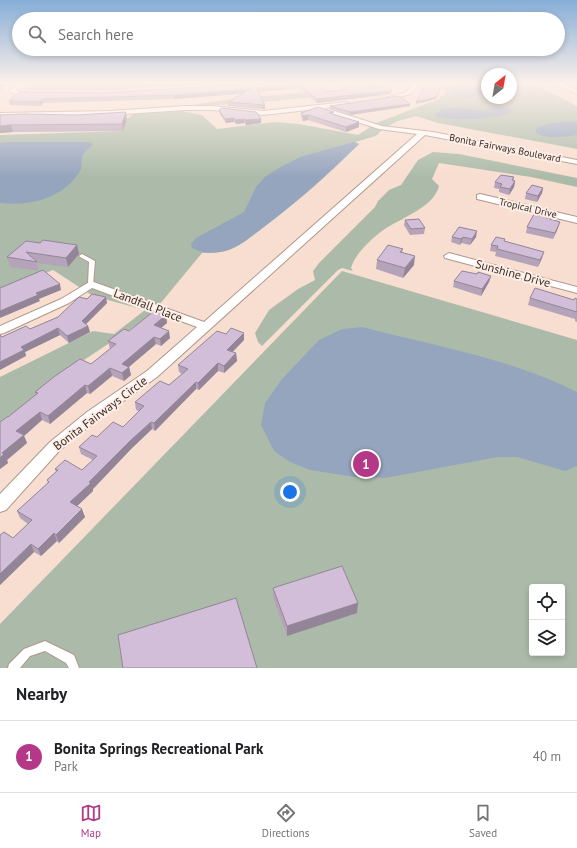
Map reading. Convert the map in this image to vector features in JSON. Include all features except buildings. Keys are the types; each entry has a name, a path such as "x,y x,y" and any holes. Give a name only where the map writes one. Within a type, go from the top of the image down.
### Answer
{"street":[{"name":"Bonita Fairways Boulevard","path":"70,115 89,115"},
{"name":"Bonita Fairways Boulevard","path":"339,115 381,128 577,162"},
{"name":"Bonita Fairways Circle","path":"0,505 55,446 92,416 152,374 422,134"},
{"name":"Tropical Drive","path":"480,197 577,220"},
{"name":"Sunshine Drive","path":"449,256 577,290"},
{"name":"Landfall Place","path":"91,284 205,326"},
{"path":"0,330 65,301 91,284"}],"lane":[{"path":"106,118 114,118"},
{"path":"6,120 13,119"},
{"path":"82,256 92,261 91,284"},
{"path":"13,668 27,652 45,646 70,659 74,668"}],"green space":[{"path":"132,115 202,115 217,129 275,122 299,124 358,135 376,123 397,115 577,115 577,149 438,123 416,116 398,121 384,128 376,136 355,142 359,144 325,177 290,207 243,243 234,248 216,253 202,253 150,316 54,380 0,425 0,377 93,331 114,334 145,310 93,296 53,270 0,292 0,135 123,131 127,119"},
{"path":"433,152 459,154 577,178 577,187 531,177 439,163 432,179 439,186 436,194 430,201 423,207 382,231 373,238 356,257 351,268 353,271 342,268 338,270 262,346 258,342 255,333 269,310 298,289 315,280 313,271 319,263 375,207 378,201 389,190 401,185 418,160"},
{"path":"342,271 577,340 577,668 0,668 0,624"}],"water":[{"path":"436,115 501,115 473,119 450,119"},
{"path":"568,121 577,122 577,135 550,137 540,135 535,132 537,128 548,124"},
{"path":"89,142 93,144 83,155 80,171 73,181 65,188 45,199 34,202 11,204 0,203 0,143"},
{"path":"354,142 359,144 324,177 289,207 242,243 228,250 214,253 192,248 191,244 196,238 244,212 256,187 265,177 300,157"},
{"path":"362,327 471,354 526,370 577,392 577,466 565,471 517,457 498,457 385,478 354,477 310,470 290,462 274,451 261,425 265,403 282,379 319,340 342,329"}],"place":[{"name":"Bonita Springs Recreational Park","path":"366,464"}]}
